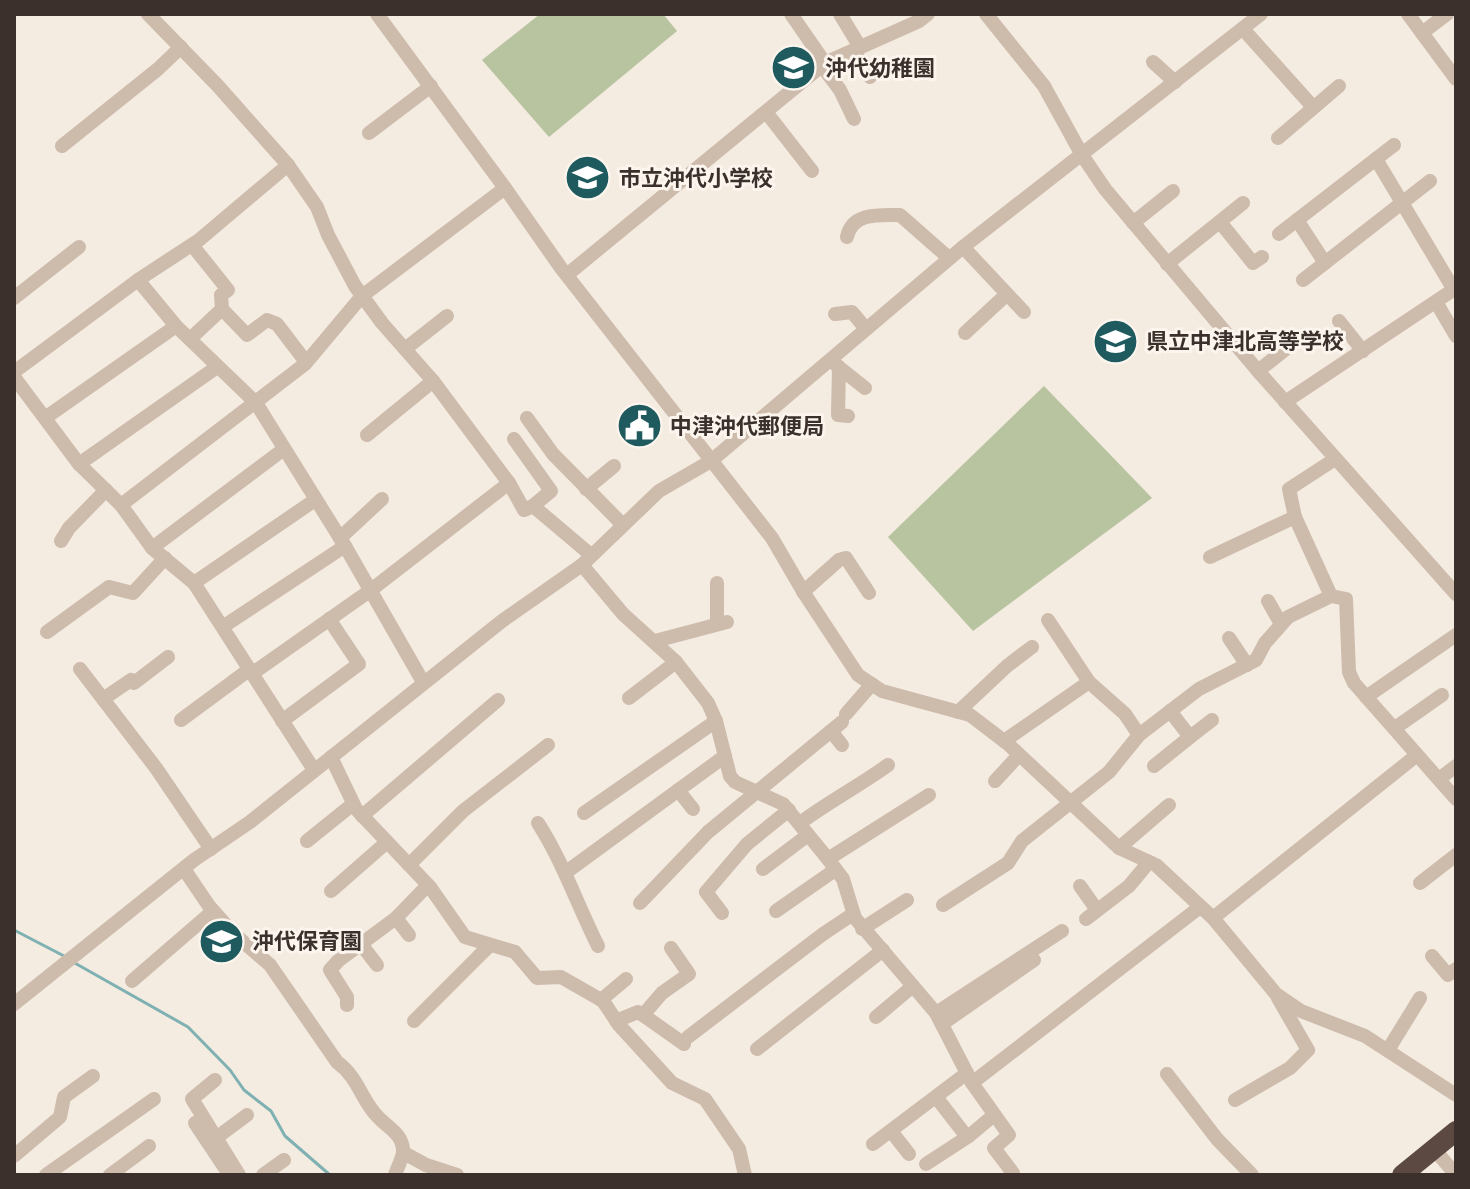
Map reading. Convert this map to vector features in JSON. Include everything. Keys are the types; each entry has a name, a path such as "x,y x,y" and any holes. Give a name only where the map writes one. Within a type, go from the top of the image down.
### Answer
{"highway":[{"path":"1402,1175 1456,1131"}],"street":[{"path":"148,14 243,112 288,165 317,207 338,256 362,296 433,381 509,483 524,510 551,491 514,439"},
{"path":"377,14 564,271 772,538 803,592 858,675 882,691 970,715 1004,741 1119,848 1156,865 1213,918 1276,994 1308,1050 1290,1068 1235,1100"},
{"path":"791,14 840,90 854,119"},
{"path":"840,14 870,77"},
{"path":"564,271 823,64 928,14"},
{"path":"986,14 1044,86 1082,155 1133,223 1258,371 1456,594"},
{"path":"1408,14 1456,79"},
{"path":"1422,33 1447,14"},
{"path":"14,1004 184,869 250,822 423,682 587,560 659,491 711,461 834,364 866,329 949,258 1250,20 1313,107"},
{"path":"62,146 181,47"},
{"path":"1153,62 1175,82"},
{"path":"369,133 431,86"},
{"path":"1278,138 1339,86"},
{"path":"766,112 812,171"},
{"path":"1279,234 1394,145"},
{"path":"1285,402 1455,289 1376,159"},
{"path":"288,165 192,245 138,280 14,374 79,464 121,505 152,548 194,583 314,770"},
{"path":"1303,280 1430,181"},
{"path":"121,505 306,362 362,296 505,188"},
{"path":"1133,223 1173,191"},
{"path":"1167,264 1243,203"},
{"path":"847,237 848,229 865,215 900,215 949,258"},
{"path":"1297,220 1325,263"},
{"path":"1220,222 1253,263 1262,257"},
{"path":"192,245 228,290 221,295 222,309 247,335 267,320 277,324 306,362"},
{"path":"14,298 79,247"},
{"path":"963,247 1024,312"},
{"path":"138,280 176,326 256,403 343,542 423,682"},
{"path":"965,333 1007,294"},
{"path":"1436,302 1456,336"},
{"path":"190,339 222,309"},
{"path":"835,314 852,312 866,329"},
{"path":"405,349 447,316"},
{"path":"1339,321 1363,351"},
{"path":"45,418 176,326"},
{"path":"1258,371 1302,336"},
{"path":"834,364 865,388"},
{"path":"834,364 838,415 848,416"},
{"path":"79,464 217,367"},
{"path":"367,435 433,381"},
{"path":"527,418 553,454 623,525"},
{"path":"152,548 284,449"},
{"path":"1331,596 1295,517 1289,489 1335,459"},
{"path":"586,489 614,466"},
{"path":"181,720 371,590 509,483"},
{"path":"61,541 69,528 106,490"},
{"path":"224,626 343,542 382,499"},
{"path":"194,583 315,500"},
{"path":"533,506 587,560 623,614 676,662 708,703 716,721 730,776 735,782 775,798 789,810 843,879 853,914 862,929 939,1018 970,1078 1009,1135 994,1148 1013,1173 1011,1175"},
{"path":"1210,557 1295,517"},
{"path":"47,632 109,587 133,593 165,558"},
{"path":"803,592 839,560 846,558 869,593"},
{"path":"655,641 722,623 717,583"},
{"path":"943,905 1008,863 1022,841 1109,772 1139,735 1199,689 1256,660 1265,643 1288,617 1331,596 1346,599 1349,672 1366,697 1456,799"},
{"path":"1268,601 1281,624"},
{"path":"282,721 359,664 329,619"},
{"path":"1048,620 1089,682 1125,714 1139,735"},
{"path":"1366,697 1456,635"},
{"path":"1229,638 1247,665"},
{"path":"958,712 1032,647"},
{"path":"103,699 131,680 134,683 168,657"},
{"path":"629,698 676,662"},
{"path":"80,669 156,768 211,849"},
{"path":"1004,741 1089,682"},
{"path":"640,903 708,832 840,723 872,684"},
{"path":"1395,728 1442,695"},
{"path":"307,841 358,810 498,700"},
{"path":"1170,711 1190,737"},
{"path":"1154,766 1212,720"},
{"path":"584,813 716,721"},
{"path":"840,723 842,745"},
{"path":"409,865 463,811 548,745"},
{"path":"995,781 1019,755"},
{"path":"1213,918 1417,755"},
{"path":"565,873 725,756"},
{"path":"331,757 358,810 428,885 465,937 515,952 537,978 561,977 601,1000 672,1083 705,1099 739,1149 745,1175"},
{"path":"763,869 834,798 852,791 888,765"},
{"path":"1439,779 1456,766"},
{"path":"678,790 693,809"},
{"path":"776,911 832,864 929,795"},
{"path":"1119,848 1169,805"},
{"path":"722,913 706,892 747,844 789,810"},
{"path":"544,827 598,946"},
{"path":"331,891 387,842"},
{"path":"1420,883 1456,855"},
{"path":"1080,886 1092,914 1129,886 1149,862"},
{"path":"184,869 213,911 270,965 337,1062 350,1072 377,1117 399,1137 404,1153 395,1175"},
{"path":"347,1005 347,997 330,970 396,918 428,885"},
{"path":"862,929 907,900"},
{"path":"873,1144 936,1097 970,1078 1200,907"},
{"path":"132,981 213,911"},
{"path":"616,1021 638,1012 686,1041 853,914"},
{"path":"396,918 409,935"},
{"path":"939,1018 1062,931"},
{"path":"361,944 377,965"},
{"path":"414,1021 422,1000 457,981 490,945"},
{"path":"939,1018 1053,947"},
{"path":"643,1015 662,993 689,974 671,948"},
{"path":"757,1049 883,950"},
{"path":"1432,956 1448,975 1456,969"},
{"path":"601,1000 626,979"},
{"path":"876,1017 913,986"},
{"path":"1276,994 1301,1011 1365,1036 1456,1095"},
{"path":"1388,1050 1420,998"},
{"path":"1167,1074 1217,1139 1252,1175"},
{"path":"14,1156 60,1117 64,1097 93,1076"},
{"path":"215,1080 192,1099 235,1170"},
{"path":"936,1097 967,1137"},
{"path":"46,1175 154,1099"},
{"path":"216,1138 247,1115"},
{"path":"926,1164 994,1115"},
{"path":"195,1123 225,1168 235,1170"},
{"path":"891,1131 909,1154"},
{"path":"110,1175 149,1146"},
{"path":"1435,1150 1456,1175"},
{"path":"404,1153 426,1165 457,1175"},
{"path":"263,1175 284,1160"}],"green space":[{"path":"540,14 663,14 677,31 549,137 482,60"},
{"path":"1044,386 1152,498 973,631 888,537"}],"waterway":[{"path":"14,930 64,956"},
{"path":"73,962 188,1027 230,1070 244,1090 271,1111 285,1136 330,1175"}],"place":[{"name":"沖代幼稚園","path":"794,68"},
{"name":"市立沖代小学校","path":"588,178"},
{"name":"県立中津北高等学校","path":"1115,341"},
{"name":"中津沖代郵便局","path":"639,426"},
{"name":"沖代保育園","path":"221,941"}]}
